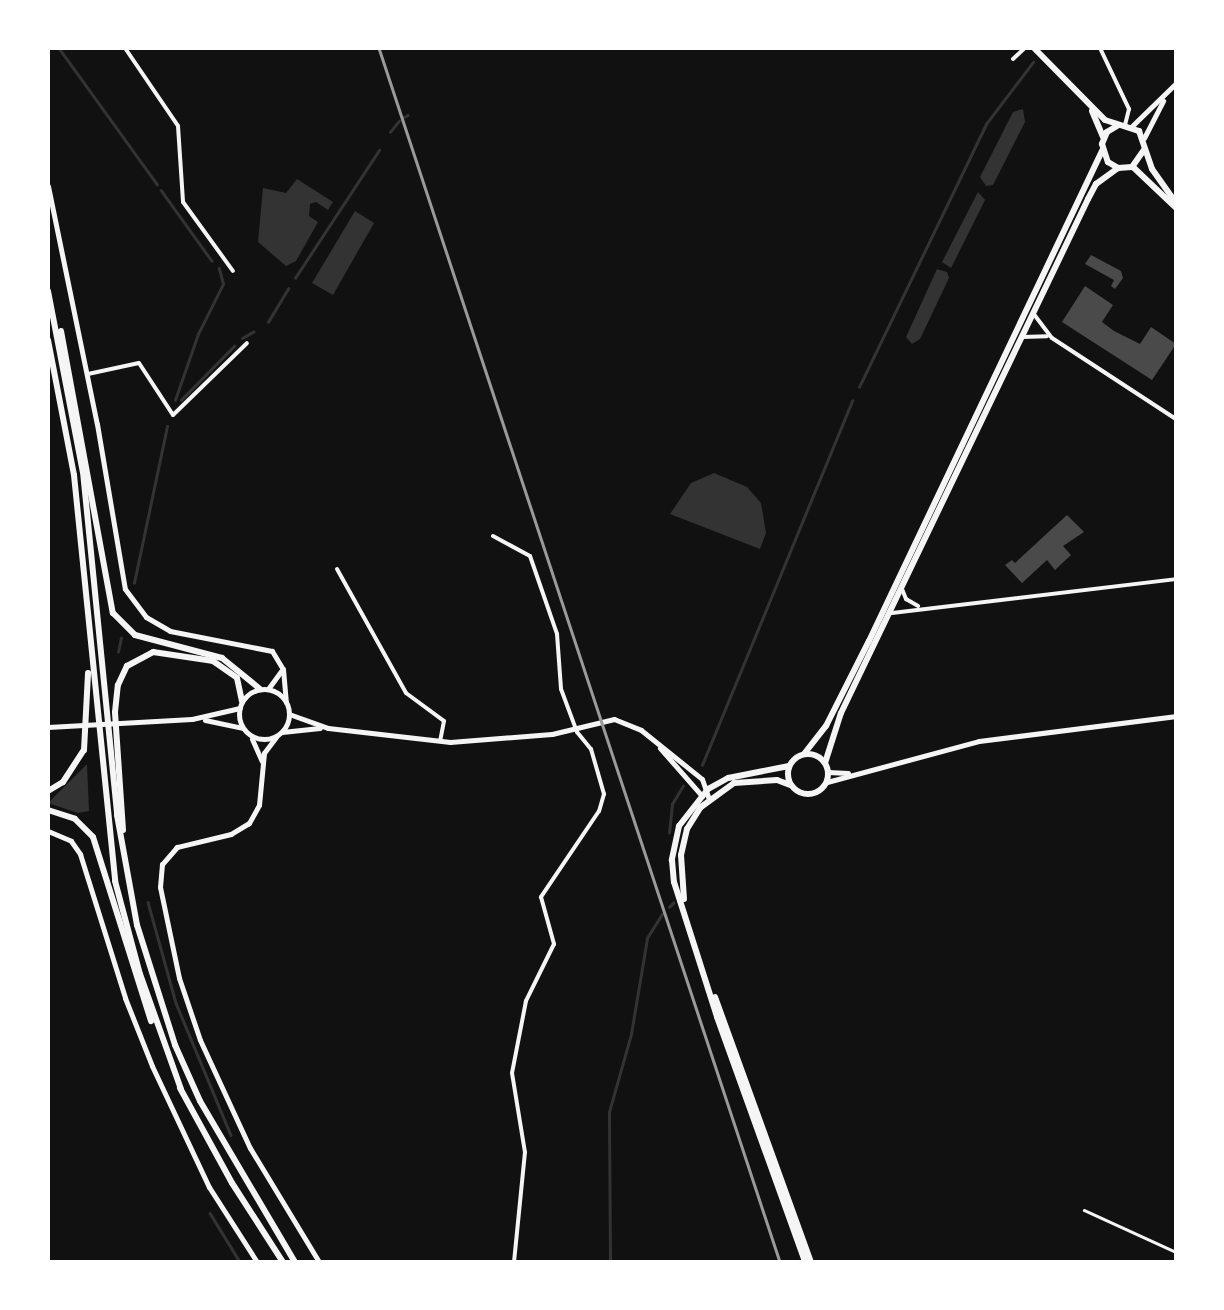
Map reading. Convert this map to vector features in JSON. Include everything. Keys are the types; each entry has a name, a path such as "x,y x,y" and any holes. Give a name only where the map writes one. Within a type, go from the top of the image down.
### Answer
{"main road":[{"path":"808,1262 762,1117 674,882 674,842 687,811 700,795 728,778 790,766 826,726 1102,150 1104,138 1090,108 1038,51"},
{"path":"1090,108 1125,125 1144,141 1152,170 1176,206"},
{"path":"1104,138 1125,125"},
{"path":"1132,166 1144,153 1144,141"},
{"path":"1102,150 1108,162 1118,168"},
{"path":"824,763 842,713 1096,184 1118,168 1132,166 1145,173 1176,206"},
{"path":"48,290 68,361 112,613 135,635 222,658 264,689"},
{"path":"48,290 83,472 116,815 137,925 175,1045 200,1101 295,1262"},
{"path":"48,340 74,475 115,881 140,974 181,1089"},
{"path":"48,791 76,767 87,735 83,566"},
{"path":"137,925 115,737 121,676 140,655 175,652 227,668 241,684 241,704"},
{"path":"687,920 680,856 687,829 709,800 734,784 777,780 810,795 827,782 828,772 824,763 804,754"},
{"path":"790,766 790,785"},
{"path":"48,810 76,819 94,836 134,977 181,1089 232,1183 283,1262"}],"street":[{"path":"125,48 178,126 183,202 234,272"},
{"path":"1013,59 1025,48"},
{"path":"1100,48 1128,110 1125,125"},
{"path":"1144,141 1176,83"},
{"path":"1125,125 1165,97"},
{"path":"48,186 87,374 119,568 133,603 170,631 267,648 283,669 290,714 279,735 266,748 259,805 249,823 231,834 171,851 162,864 161,900 178,978 205,1052 250,1148 319,1262"},
{"path":"1033,312 1052,338"},
{"path":"1020,338 1037,334 1052,338 1176,419"},
{"path":"87,374 140,363 173,415 247,343"},
{"path":"493,536 530,556 553,617 560,685 576,730 591,749 603,800 541,897 554,944 523,1011 512,1073 525,1152 514,1262"},
{"path":"336,568 406,694 444,720 440,741"},
{"path":"888,616 923,606 1176,579"},
{"path":"902,588 908,601 923,606"},
{"path":"48,727 192,719 241,704 264,689 283,669"},
{"path":"264,689 286,702"},
{"path":"241,704 245,730 263,764"},
{"path":"290,714 328,728 440,741 576,730 614,719 633,725 652,739 708,789 709,800"},
{"path":"827,782 978,741 1176,716"},
{"path":"192,719 245,730 259,740 328,728"},
{"path":"652,739 700,795 709,800"},
{"path":"828,772 856,772"},
{"path":"48,831 71,841 80,854 125,998 152,1066 210,1187 258,1262"}],"path":[{"path":"1084,1210 1176,1252"}],"shaded area":[{"path":"1023,109 1025,122 993,185 986,186 980,177 1013,112"},
{"path":"297,179 333,202 328,210 316,202 310,204 309,216 318,222 296,261 286,266 258,242 263,188 286,193"},
{"path":"978,192 985,200 951,268 942,262"},
{"path":"355,211 374,223 333,295 312,283"},
{"path":"937,269 947,272 949,278 920,339 912,344 906,337"},
{"path":"714,473 747,487 761,503 766,533 760,549 670,514 691,483"},
{"path":"87,764 89,811 78,813 48,803"}],"building":[{"path":"1091,255 1121,271 1123,278 1115,289 1111,286 1114,280 1085,264"},
{"path":"1085,286 1113,305 1102,322 1114,331 1140,344 1151,327 1176,344 1152,380 1062,322"},
{"path":"1067,515 1084,532 1063,546 1071,555 1055,570 1047,560 1022,583 1005,565 1012,560 1015,563"}],"waterway":[{"path":"59,48 157,184"},
{"path":"859,387 986,124 1033,62"},
{"path":"404,117 408,115"},
{"path":"390,132 399,121"},
{"path":"295,278 379,150"},
{"path":"161,190 212,261"},
{"path":"175,400 198,334 223,284 219,269"},
{"path":"268,322 288,289"},
{"path":"242,338 253,332"},
{"path":"181,400 234,346"},
{"path":"702,765 852,401"},
{"path":"134,583 167,426"},
{"path":"118,652 121,638"},
{"path":"669,833 672,804 683,786"},
{"path":"148,902 176,1003 231,1135"},
{"path":"669,907 673,903"},
{"path":"610,1262 609,1112 631,1034 647,938 662,914"},
{"path":"210,1213 240,1262"}],"railway":[{"path":"379,48 780,1262"}]}
